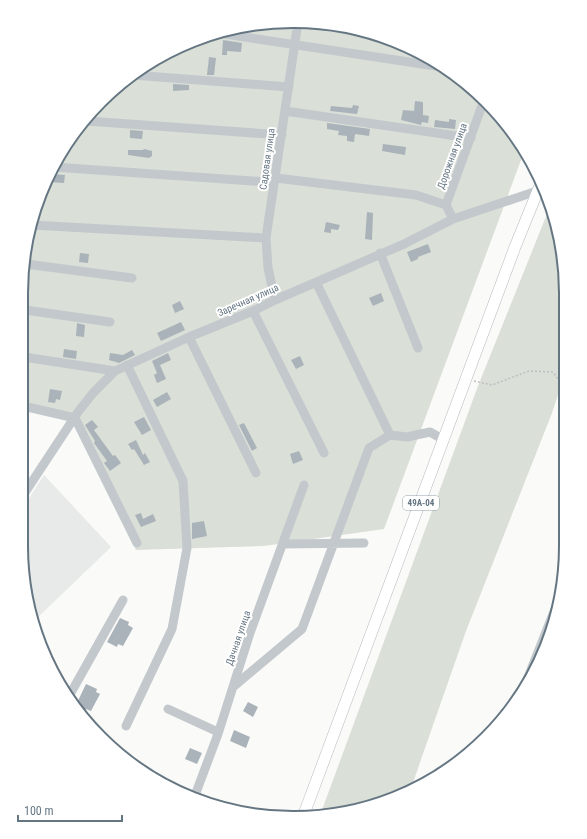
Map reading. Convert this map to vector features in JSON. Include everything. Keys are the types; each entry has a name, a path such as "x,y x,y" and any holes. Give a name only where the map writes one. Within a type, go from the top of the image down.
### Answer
{"main road":[{"name":"49А-04","path":"308,810 466,379 539,191"}],"street":[{"name":"Садовая улица","path":"275,300 268,268 266,238 297,28"},
{"path":"233,35 427,65"},
{"path":"142,76 289,87"},
{"name":"Дорожная улица","path":"453,220 446,205 482,107"},
{"path":"286,111 471,138"},
{"path":"91,121 282,135"},
{"path":"60,167 268,182 276,178 416,195 446,205"},
{"name":"Заречная улица","path":"28,488 93,393 115,371 189,337 253,311 453,220 538,189"},
{"path":"37,225 266,238"},
{"path":"380,253 418,348"},
{"path":"30,264 132,278"},
{"path":"316,282 390,435"},
{"path":"28,310 110,322"},
{"path":"253,311 324,453"},
{"path":"189,337 256,473"},
{"path":"28,359 115,371"},
{"path":"126,726 172,629 187,548 183,481 127,365"},
{"path":"28,407 75,418 137,543"},
{"path":"233,687 302,629 369,448 390,435 407,437 430,432 444,440"},
{"name":"Дачная улица","path":"196,792 218,732 250,633 304,485"},
{"path":"283,544 364,543"},
{"path":"72,691 123,600"},
{"path":"168,709 218,732"}],"path":[{"path":"466,379 492,385 529,371 552,372 559,381"}],"shaded area":[{"path":"294,28 328,30 379,42 411,55 441,73 469,94 493,118 522,159 384,529 264,546 136,550 79,431 68,418 28,411 28,294 30,259 42,208 55,176 73,146 94,118 118,94 132,83 176,55 208,42 259,30"},
{"path":"547,214 557,259 559,294 559,391 552,413 466,631 413,783 395,791 362,802 322,809 478,386"},
{"path":"44,475 111,547 38,617 30,580 28,500"}],"building":[{"path":"223,40 242,43 241,52 227,51 227,55 222,55"},
{"path":"209,57 216,58 214,75 207,75"},
{"path":"173,84 189,85 189,90 173,91"},
{"path":"415,101 423,102 423,115 429,116 428,123 422,122 421,125 401,120 403,110 414,111"},
{"path":"353,105 359,106 357,114 330,111 331,106 352,108"},
{"path":"449,119 456,120 455,129 434,127 435,120 449,122"},
{"path":"327,123 370,129 369,136 355,134 354,142 347,141 347,136 338,135 339,131 327,129"},
{"path":"130,130 143,131 142,139 130,138"},
{"path":"383,144 406,147 405,155 382,151"},
{"path":"144,149 152,151 152,156 149,158 128,155 128,150"},
{"path":"56,174 65,175 64,183 52,182"},
{"path":"367,212 373,213 372,240 365,239"},
{"path":"326,222 340,225 338,230 331,229 331,233 324,232"},
{"path":"428,244 431,252 418,257 418,259 411,262 407,252"},
{"path":"80,253 89,254 88,263 79,262"},
{"path":"381,293 384,301 373,306 369,298"},
{"path":"180,301 184,309 175,313 172,305"},
{"path":"181,322 185,330 161,341 157,333"},
{"path":"77,323 85,325 84,337 76,336"},
{"path":"64,349 77,351 76,359 63,357"},
{"path":"132,350 135,355 119,363 109,360 110,353 123,355"},
{"path":"168,353 171,360 160,365 166,379 157,383 154,375 157,373 152,361"},
{"path":"300,356 304,365 296,369 291,360"},
{"path":"50,389 62,391 60,400 56,399 55,403 48,402"},
{"path":"167,392 171,399 157,407 153,400"},
{"path":"144,417 151,430 142,435 134,422"},
{"path":"92,420 98,427 94,430 113,456 115,455 121,463 110,471 104,463 107,461 94,443 95,441 85,425"},
{"path":"244,423 257,448 252,451 239,425"},
{"path":"136,440 143,455 145,453 150,462 144,465 134,449 132,450 128,444"},
{"path":"299,451 303,460 293,464 290,454"},
{"path":"141,513 143,519 153,514 156,521 141,527 135,515"},
{"path":"204,521 207,536 192,539 192,523"},
{"path":"120,618 129,622 128,625 133,628 123,646 118,644 117,647 107,642"},
{"path":"86,684 97,689 96,692 100,694 91,711 85,710 78,700"},
{"path":"248,702 258,707 253,717 243,711"},
{"path":"234,730 250,737 246,748 230,741"},
{"path":"190,748 202,753 197,764 185,759"}]}
